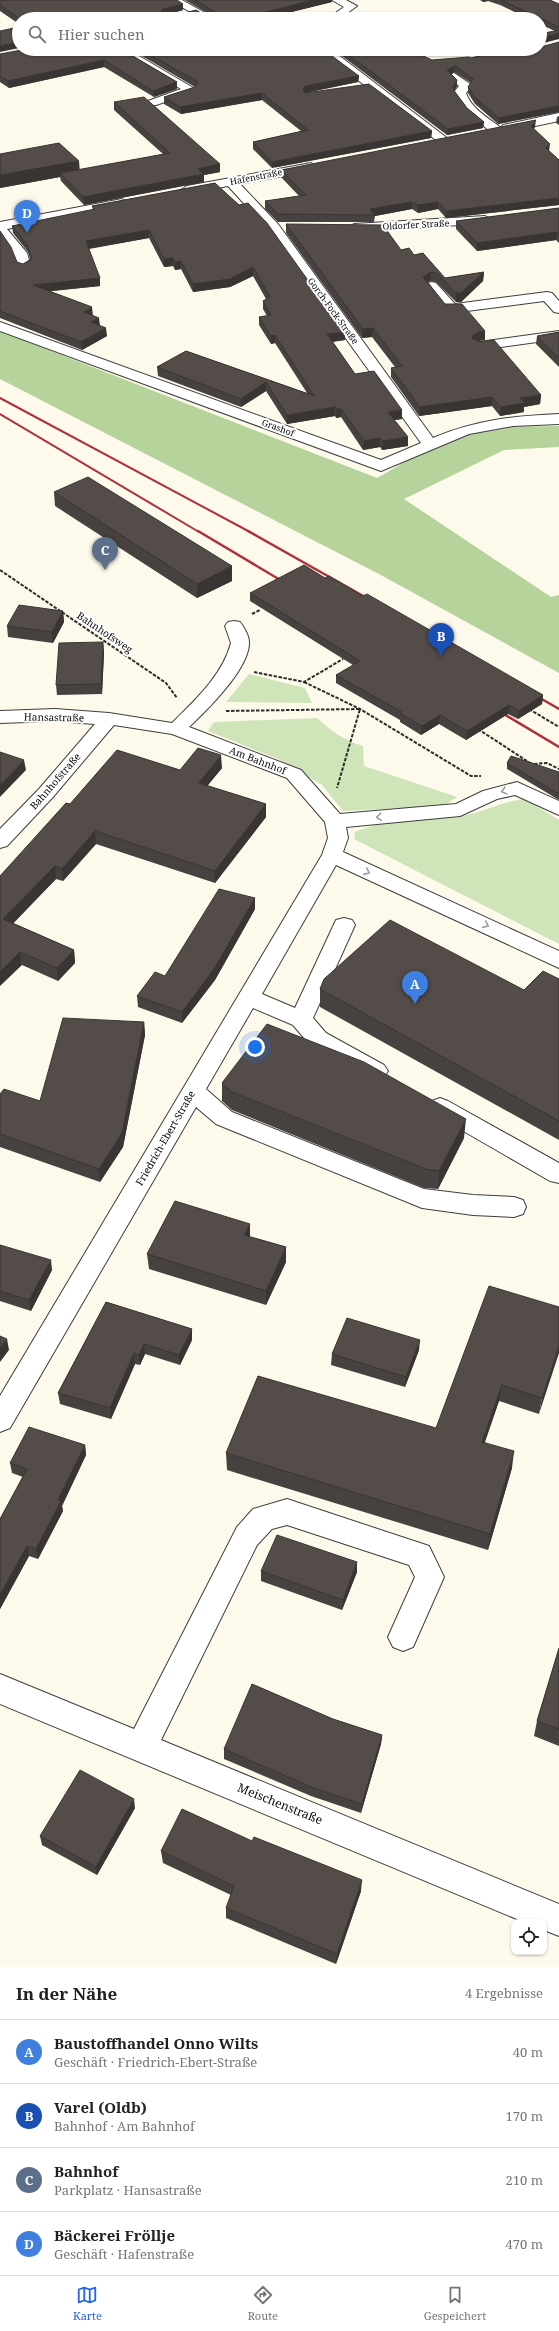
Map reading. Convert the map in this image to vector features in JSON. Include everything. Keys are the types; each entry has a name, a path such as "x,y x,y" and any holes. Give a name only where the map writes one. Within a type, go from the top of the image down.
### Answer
{"street":[{"path":"174,0 197,12"},
{"path":"337,0 352,6"},
{"path":"343,12 352,6 366,1"},
{"path":"131,56 191,90 152,103"},
{"path":"333,56 445,141"},
{"path":"454,76 466,86 460,92 460,96 473,111 496,130"},
{"path":"352,88 373,85"},
{"path":"481,133 559,117"},
{"path":"429,144 459,138"},
{"name":"Hafenstraße","path":"177,192 324,164"},
{"name":"Gorch-Fock-Straße","path":"231,182 273,227 430,444"},
{"path":"24,267 20,253 0,227 131,201"},
{"name":"Oldorfer Straße","path":"340,228 495,219"},
{"path":"273,227 288,228"},
{"path":"431,286 451,309 547,296 559,309"},
{"name":"Grashof","path":"0,326 381,466 465,430 512,421 559,419"},
{"path":"479,346 559,335"},
{"path":"109,719 176,729 201,706 237,656 240,641 234,626"},
{"name":"Hansastraße","path":"0,717 55,716 109,719"},
{"name":"Bahnhofstraße","path":"0,841 46,793 109,719"},
{"name":"Am Bahnhof","path":"176,729 294,774 332,817"},
{"path":"559,809 517,788 490,795 460,810 332,817 338,838 332,856 559,960"},
{"name":"Friedrich-Ebert-Straße","path":"0,1420 332,856"},
{"path":"301,1019 344,925"},
{"path":"248,997 301,1019 318,1039 394,1081"},
{"path":"193,1091 224,1118 422,1198 473,1205 514,1207"},
{"path":"422,1097 559,1174"},
{"path":"142,1747 247,1536 263,1518 287,1512 419,1554 430,1577 403,1637"},
{"name":"Meischenstraße","path":"0,1689 559,1920"}],"path":[{"name":"Bahnhofsweg","path":"0,570 166,683 175,697 201,706 222,711 360,709"},
{"path":"304,682 343,658"},
{"path":"230,667 304,682 360,709 471,776 486,775"},
{"path":"525,707 559,727"},
{"path":"332,817 360,709"},
{"path":"474,727 534,764"},
{"path":"529,769 534,764 539,762 548,762 559,769"}],"green space":[{"path":"0,331 377,478 433,446 491,427 559,426 559,447 504,450 404,499 551,597 559,595 559,673 379,574 0,379"},
{"path":"249,674 305,688 312,703 226,702"},
{"path":"317,718 338,735 363,746 364,766 457,797 444,806 343,811 322,785 278,759 208,731 214,722"},
{"path":"525,799 559,820 559,944 354,839 355,832 368,827 395,822 466,815"}],"building":[{"path":"0,0 177,0 183,4 162,9 161,12 12,12 12,13 0,5"},
{"path":"195,0 314,0 266,12 215,12"},
{"path":"501,0 550,0 559,4 559,27 547,21 547,12 527,12"},
{"path":"196,10 200,12 188,12"},
{"path":"12,28 12,43 0,46 0,31"},
{"path":"559,30 559,33 547,36 547,33"},
{"path":"559,42 559,106 499,118 476,98 468,87 473,79 455,66 447,70 457,80 453,87 455,92 467,108 484,122 448,129 350,56 423,56 432,60 471,58 479,56 547,56 547,45"},
{"path":"12,52 12,56 133,56 177,82 153,91 104,60 8,81 0,76 0,54"},
{"path":"152,56 332,56 359,76 306,86 303,89 305,93 369,84 432,131 272,162 253,142 308,130 262,93 180,107 164,97 195,87 198,82"},
{"path":"144,97 220,164 198,169 204,174 83,197 60,173 170,153 114,102"},
{"path":"536,120 531,126 550,144 546,148 559,160 559,198 447,211 438,202 418,205 412,202 370,209 375,215 278,214 265,201 306,195 281,170"},
{"path":"59,143 79,161 0,175 0,154"},
{"path":"215,183 239,205 248,203 267,223 345,332 327,334 355,374 374,371 402,410 388,412 408,437 383,441 380,438 364,441 341,409 337,409 335,407 287,415 266,382 241,399 157,367 186,351 314,396 275,335 271,336 259,317 271,315 263,301 270,297 253,267 230,279 193,284 181,261 175,262 173,258 164,259 149,230 86,241 100,278 33,285 92,307 84,312 99,318 91,322 106,328 81,342 0,311 0,231 11,247 17,262 23,264 32,259 27,244 12,226 95,209 92,206"},
{"path":"559,208 559,234 557,232 477,243 456,221"},
{"path":"286,224 383,225 401,250 409,248 414,255 423,253 445,278 484,272 461,293 456,293 437,273 431,272 423,277 445,304 462,304 485,331 479,332 472,336 472,338 480,342 494,340 541,395 520,398 525,403 501,407 492,397 420,407 391,368 402,366 373,328 363,329"},
{"path":"559,332 559,358 537,336"},
{"path":"88,477 232,566 197,584 54,492"},
{"path":"304,565 325,578 329,576 363,596 367,594 543,695 519,711 509,705 467,731 440,715 422,726 400,713 402,712 336,675 360,661 250,593"},
{"path":"19,605 63,611 52,632 7,626"},
{"path":"103,642 101,684 56,685 59,643"},
{"path":"198,748 221,755 199,783 266,804 215,871 95,831 62,869 55,866 3,919 74,950 57,968 20,952 0,972 0,876 66,803 70,804 117,750 180,770"},
{"path":"0,752 24,760 0,785"},
{"path":"511,756 559,772 559,794 507,763"},
{"path":"219,889 255,898 214,969 182,1012 137,996 155,972 165,976"},
{"path":"390,920 524,990 543,971 559,979 559,1121 320,989 324,979"},
{"path":"63,1018 144,1022 122,1133 99,1169 0,1134 0,1094 4,1089 40,1101"},
{"path":"267,1024 364,1062 466,1119 439,1171 426,1169 232,1092 222,1083"},
{"path":"175,1201 250,1224 244,1235 286,1247 266,1291 147,1254"},
{"path":"0,1245 51,1260 29,1300 0,1291"},
{"path":"489,1286 559,1307 559,1345 542,1398 502,1385 482,1442 514,1451 490,1534 226,1453 258,1376 436,1428"},
{"path":"106,1302 192,1329 179,1355 144,1344 139,1355 134,1353 110,1408 58,1393"},
{"path":"347,1318 420,1340 406,1377 332,1354"},
{"path":"0,1336 7,1339 0,1348"},
{"path":"29,1427 85,1445 58,1500 61,1501 36,1549 27,1546 0,1595 0,1519 27,1469 10,1463"},
{"path":"277,1535 357,1562 343,1600 261,1571"},
{"path":"559,1648 559,1729 537,1721"},
{"path":"252,1684 333,1719 382,1735 362,1804 311,1787 224,1749"},
{"path":"80,1770 134,1799 96,1867 40,1836"},
{"path":"182,1809 252,1841 254,1837 362,1880 337,1954 226,1908 234,1886 161,1851"}],"railway":[{"path":"0,398 250,532"},
{"path":"0,414 199,532"},
{"path":"198,531 287,584"},
{"path":"248,531 372,601"},
{"path":"533,694 559,709"},
{"path":"497,710 559,747"}],"place":[{"name":"Bäckerei Fröllje","path":"27,233"},
{"name":"Bahnhof","path":"105,570"},
{"name":"Varel (Oldb)","path":"441,656"},
{"name":"Baustoffhandel Onno Wilts","path":"415,1004"}]}
